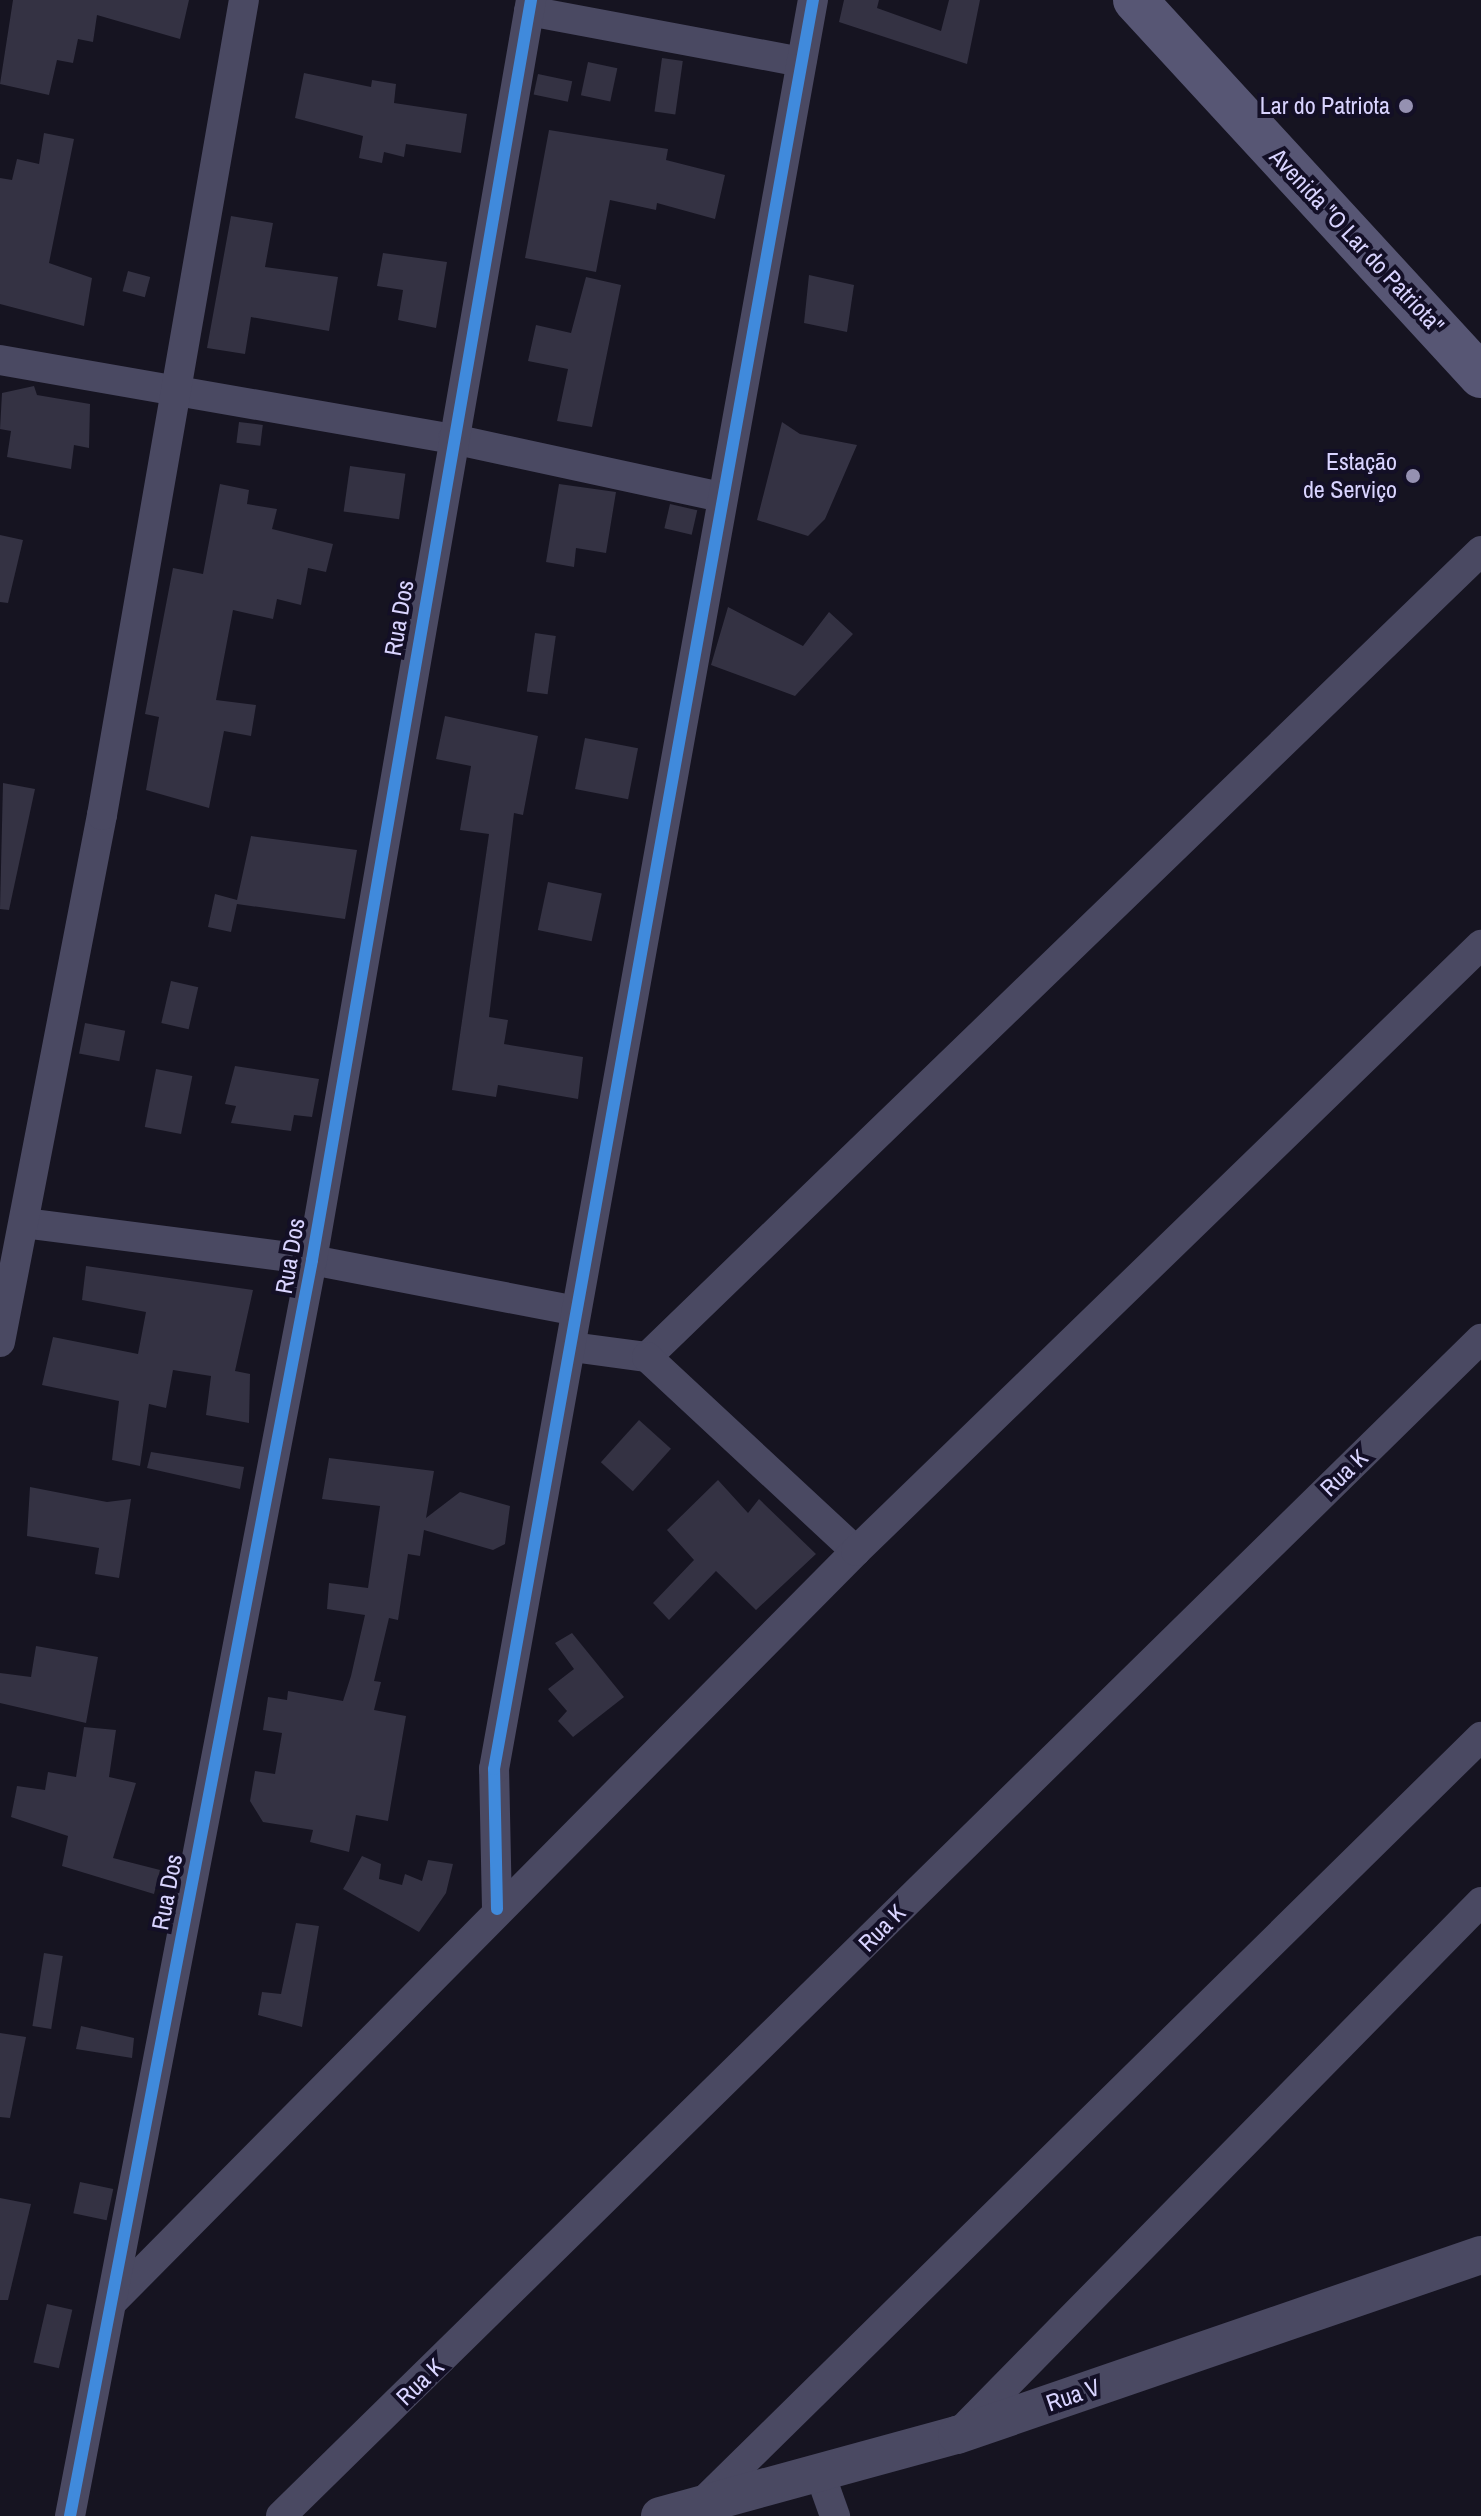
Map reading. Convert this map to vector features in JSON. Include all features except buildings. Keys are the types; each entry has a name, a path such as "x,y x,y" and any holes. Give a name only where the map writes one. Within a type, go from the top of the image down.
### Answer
{"main road":[{"name":"Avenida \"O Lar do Patriota\"","path":"1135,0 1481,376"},
{"name":"Avenida \"O Lar do Patriota\"","path":"1171,0 1481,335"}],"street":[{"path":"0,1342 5,1290 24,1223 244,0"},
{"path":"497,1909 494,1769 813,0"},
{"path":"530,6 801,62"},
{"name":"Rua Dos","path":"70,2516 312,1260 530,6"},
{"path":"0,360 175,394 453,439 722,497"},
{"path":"647,1357 1481,551"},
{"path":"112,2302 497,1909 856,1551 1481,945"},
{"path":"24,1223 312,1260 576,1311"},
{"name":"Rua K","path":"281,2516 1481,1339"},
{"path":"572,1347 647,1357 856,1551"},
{"path":"704,2501 1481,1737"},
{"path":"957,2435 1481,1902"},
{"name":"Rua V","path":"660,2516 704,2501 957,2435 1481,2255"},
{"path":"819,2471 835,2516"}],"cycle path":[{"path":"70,2516 312,1260 531,0"},
{"path":"497,1909 494,1769 813,0"}],"place":[{"name":"Lar do Patriota","path":"1406,106"},
{"name":"Estação de Serviço","path":"1413,476"}]}
